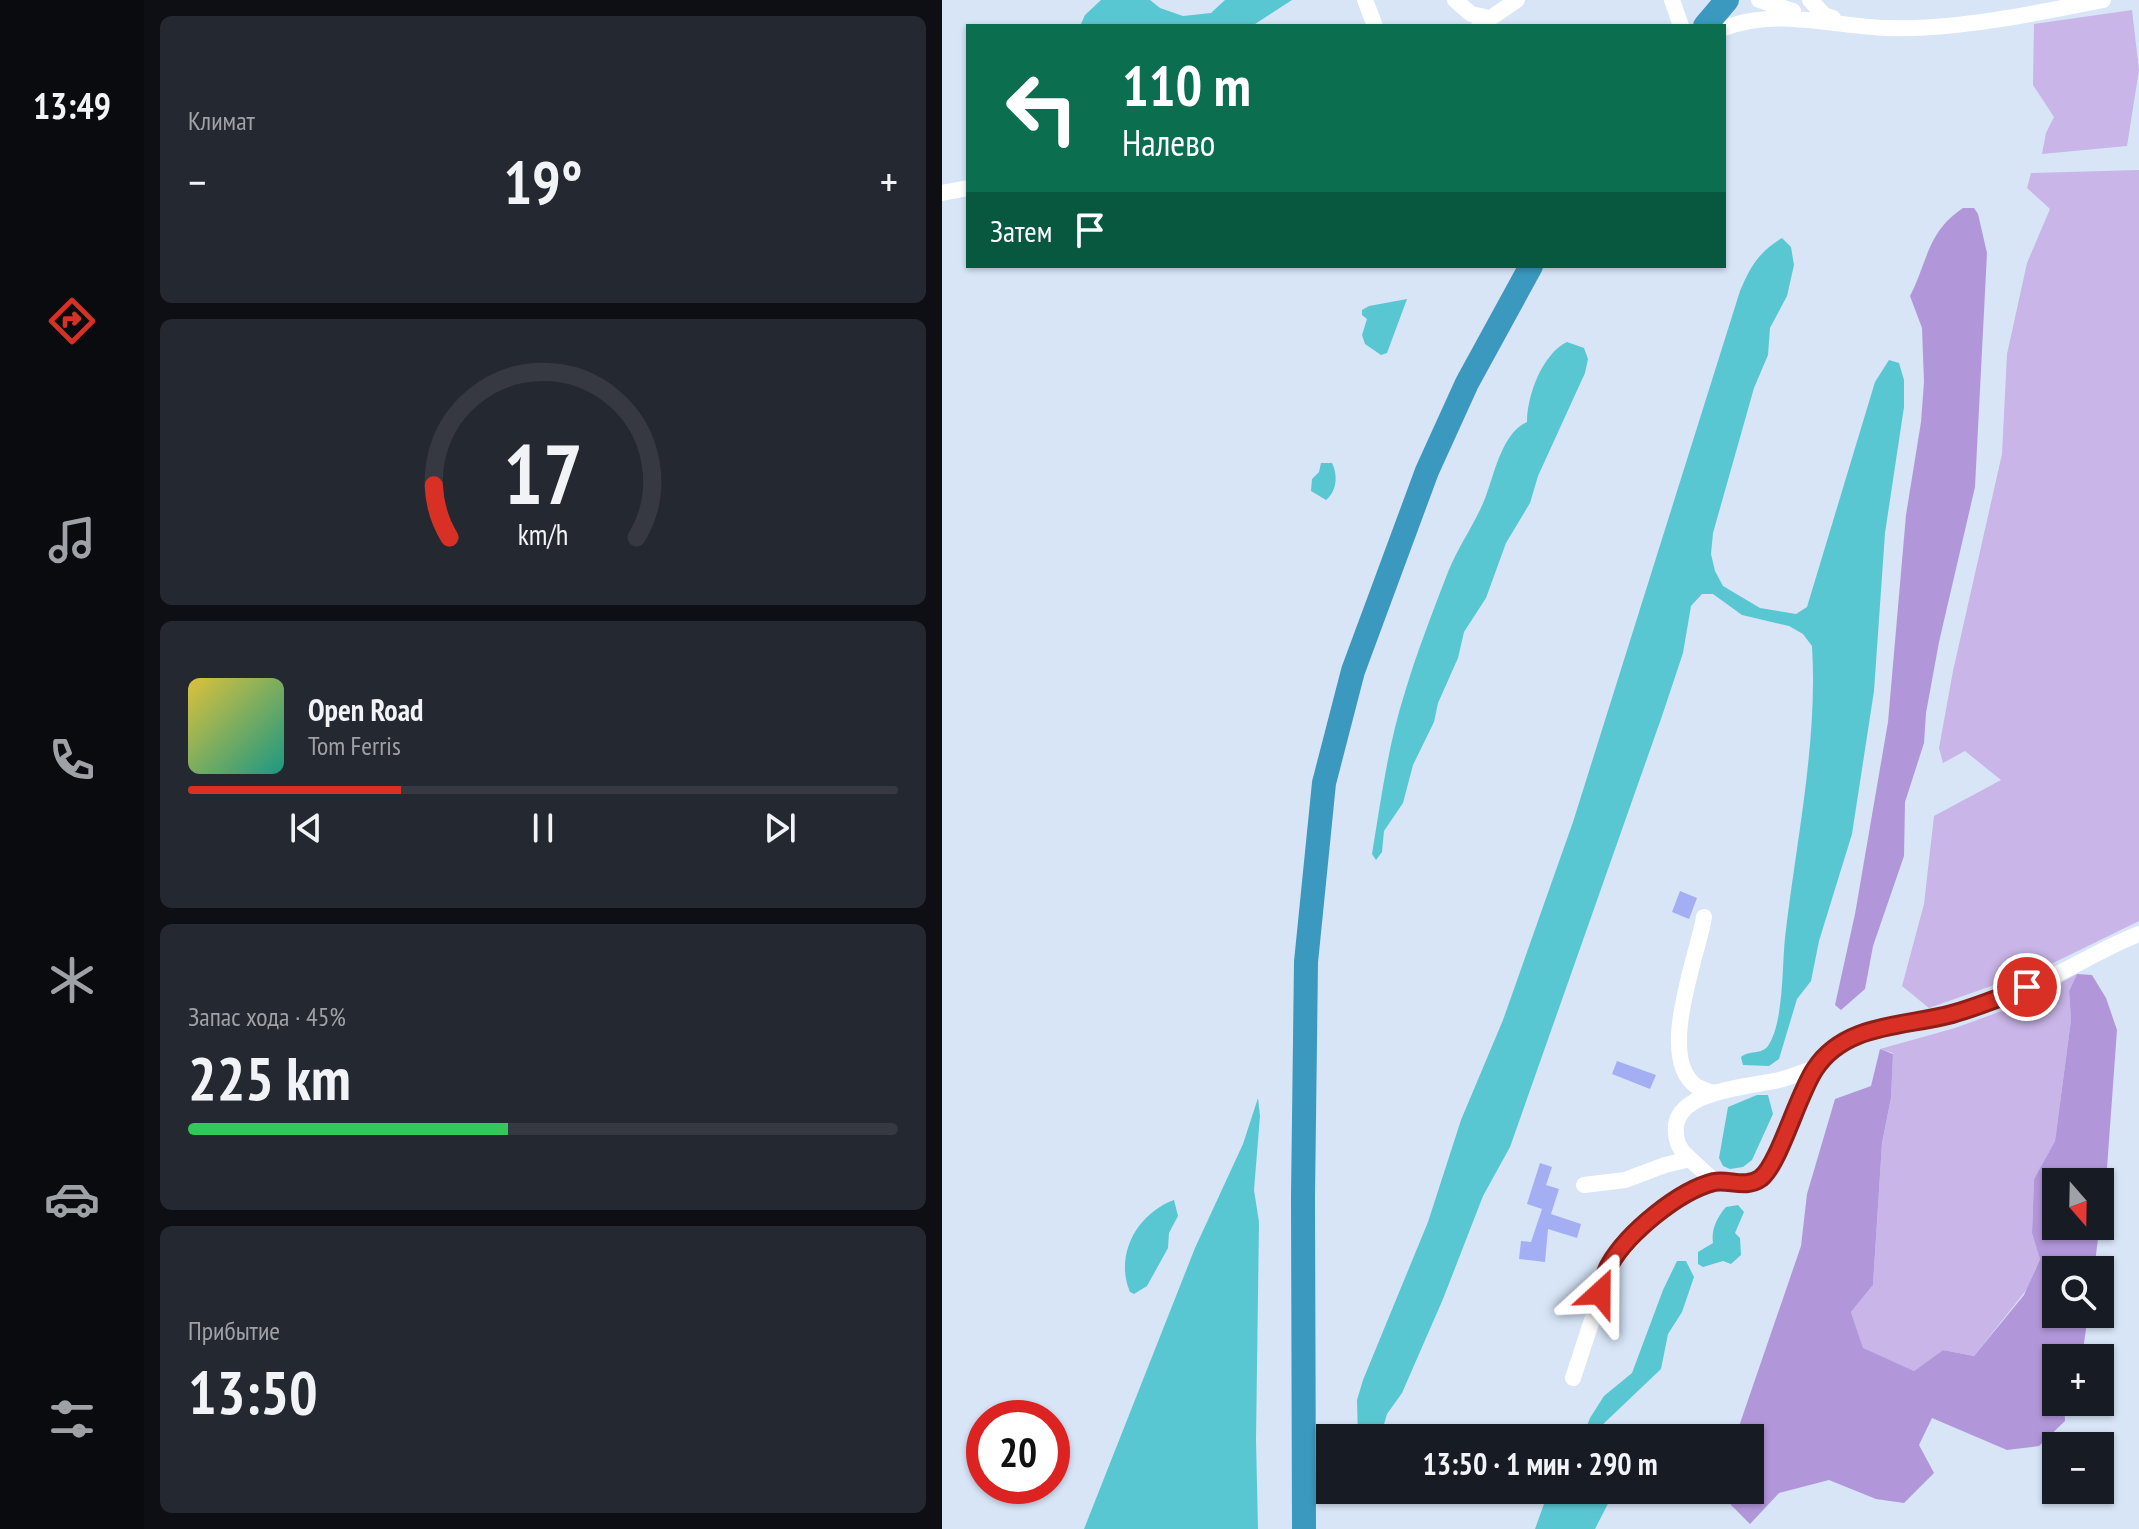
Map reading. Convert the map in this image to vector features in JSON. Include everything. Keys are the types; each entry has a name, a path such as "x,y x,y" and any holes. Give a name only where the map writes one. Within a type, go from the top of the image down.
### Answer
{"highway":[{"path":"1707,24 1727,0"},
{"path":"1304,1529 1306,976 1324,783 1353,671 1427,471 1467,383 1530,268"}],"street":[{"path":"1365,0 1374,24"},
{"path":"1455,0 1484,22 1517,0"},
{"path":"1672,0 1680,24"},
{"path":"1759,0 1818,20"},
{"path":"1810,0 1824,15 1853,25"},
{"path":"1726,27 1767,17 1888,28 1941,26 2103,0"},
{"path":"942,193 966,188"},
{"path":"1704,917 1686,984 1681,1049 1690,1079 1696,1086 1714,1093"},
{"path":"1573,1378 1610,1265 1643,1226 1679,1197 1715,1182 1751,1183 1761,1178 1771,1166 1815,1068 1839,1042 1859,1033 1953,1014 2002,997 2139,934"},
{"path":"1715,1182 1678,1147 1675,1125 1680,1112 1694,1101 1714,1093 1781,1079 1815,1068"},
{"path":"1584,1185 1625,1180 1690,1159"}],"shaded area":[{"path":"2132,10 2139,70 2127,146 2042,154 2046,133 2054,117 2033,85 2034,24"},
{"path":"2139,170 2139,921 2045,967 1929,1008 1902,986 1924,904 1934,816 2001,780 1965,751 1943,763 1939,748 1953,671 2002,454 2007,354 2027,263 2050,209 2027,188 2031,173"},
{"path":"1963,208 1974,208 1978,214 1987,253 1975,487 1939,642 1926,713 1924,743 1905,802 1904,856 1873,946 1865,989 1841,1010 1835,1005 1855,914 1888,722 1906,515 1921,422 1924,382 1922,328 1910,296 1935,237"},
{"path":"2077,974 2069,991 2071,1020 2055,1141 2034,1179 2032,1233 2040,1258 2027,1289 1974,1356 1943,1350 1914,1371 1863,1349 1851,1312 1873,1285 1882,1143 1891,1098 1893,1053 1880,1049 1955,1028 2024,1003"},
{"path":"2077,974 2092,975 2106,998 2117,1030 2107,1168 2042,1168 2042,1240 2098,1240 2096,1256 2042,1256 2042,1328 2086,1328 2084,1344 2042,1344 2042,1416 2065,1416 2065,1421 2054,1432 2042,1432 2039,1446 2007,1450 1932,1418 1919,1445 1934,1473 1904,1503 1876,1499 1829,1480 1779,1493 1750,1524 1731,1504 1764,1504 1764,1424 1740,1424 1801,1246 1807,1194 1835,1099 1871,1086 1880,1049 1893,1054 1891,1098 1882,1143 1873,1285 1851,1312 1863,1348 1914,1371 1943,1350 1974,1356 2024,1295 2040,1259 2032,1233 2034,1179 2055,1141 2071,1020 2069,991"}],"water":[{"path":"1101,0 1150,0 1160,8 1183,16 1211,13 1225,0 1292,0 1255,24 1081,24 1085,15"},
{"path":"1782,238 1791,247 1794,265 1787,296 1770,328 1768,355 1754,388 1713,533 1711,554 1723,586 1760,608 1796,614 1807,607 1875,382 1889,360 1899,363 1904,380 1904,407 1885,533 1874,691 1852,834 1819,941 1811,981 1797,999 1779,1059 1769,1066 1743,1065 1741,1057 1768,1046 1780,1009 1785,938 1809,755 1812,646 1803,634 1789,626 1742,615 1713,594 1702,594 1691,606 1683,653 1662,716 1510,1147 1483,1196 1402,1393 1387,1414 1384,1424 1358,1424 1357,1400 1363,1380 1428,1222 1461,1120 1503,1020 1573,822 1740,291 1756,261"},
{"path":"1407,299 1387,353 1381,355 1365,344 1362,335 1367,319 1362,315 1362,310"},
{"path":"1567,342 1584,348 1588,359 1585,373 1538,476 1530,503 1506,543 1486,598 1464,632 1458,658 1438,703 1434,722 1413,765 1403,803 1384,831 1382,852 1376,860 1372,854 1389,752 1425,632 1452,563 1476,519 1505,446 1518,428 1527,422 1533,388 1543,366"},
{"path":"1321,463 1332,463 1335,473 1334,488 1326,500 1311,491 1312,479 1319,472"},
{"path":"1757,1095 1768,1095 1773,1114 1752,1160 1743,1167 1730,1169 1723,1166 1719,1158 1728,1107"},
{"path":"1258,1098 1260,1116 1254,1190 1259,1222 1258,1529 1084,1529 1195,1248 1243,1144"},
{"path":"1174,1200 1178,1216 1169,1233 1168,1248 1147,1286 1134,1294 1130,1292 1125,1263 1132,1237 1150,1215"},
{"path":"1738,1205 1744,1212 1735,1233 1740,1238 1741,1255 1731,1264 1723,1261 1703,1267 1698,1264 1698,1252 1713,1243 1714,1229 1720,1215 1726,1207"},
{"path":"1677,1261 1686,1261 1694,1277 1682,1312 1668,1334 1661,1369 1603,1424 1588,1424 1604,1396 1632,1373"},
{"path":"1544,1504 1608,1504 1595,1529 1535,1529"}],"building":[{"path":"1680,891 1697,898 1689,919 1672,912"},
{"path":"1617,1061 1656,1075 1650,1089 1612,1074"},
{"path":"1540,1163 1552,1167 1546,1185 1559,1189 1551,1214 1581,1224 1577,1238 1548,1229 1545,1262 1519,1259 1521,1241 1531,1242 1542,1209 1527,1204"}],"route":[{"path":"1600,1293 1610,1265 1643,1226 1679,1197 1715,1182 1751,1183 1761,1178 1771,1166 1815,1068 1839,1042 1859,1033 1953,1014 2027,987"}]}
